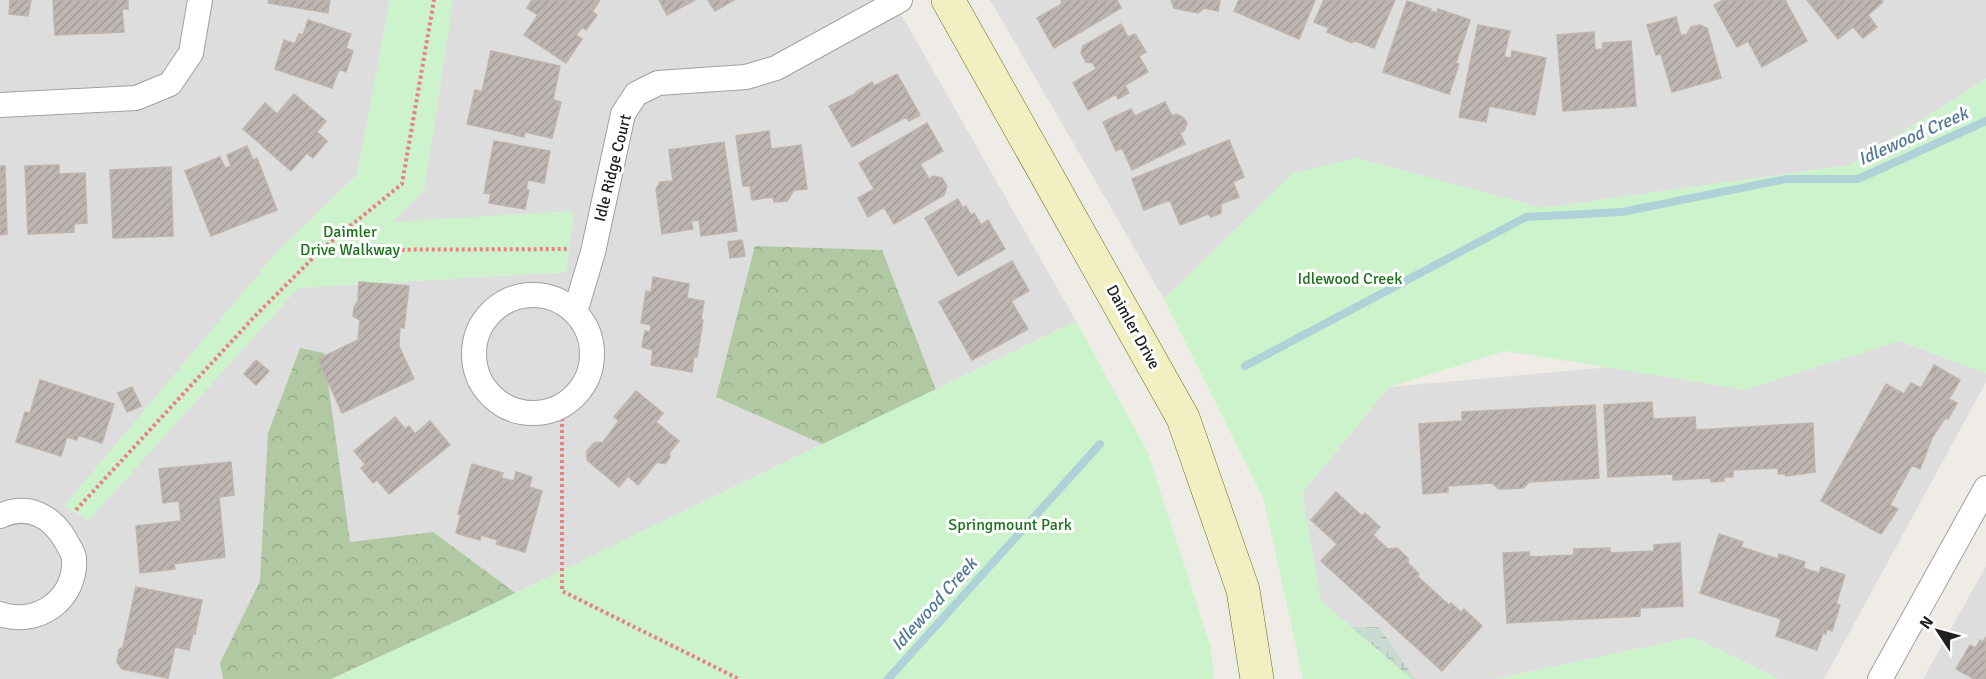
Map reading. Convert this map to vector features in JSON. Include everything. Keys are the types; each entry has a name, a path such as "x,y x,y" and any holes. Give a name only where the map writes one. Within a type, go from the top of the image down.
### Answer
{"street":[{"path":"0,105 136,98 170,84 191,53 201,0"},
{"name":"Idle Ridge Court","path":"575,312 593,252 623,114 636,94 658,83 746,77 776,68 900,0"},
{"name":"Daimler Drive","path":"948,0 1183,418 1243,590 1257,679"},
{"path":"538,295 558,300 575,312 591,340 592,360 588,375 578,393 562,406 543,413 522,413 499,403 484,389 475,367 474,346 485,320 499,305 518,296 538,295"},
{"path":"1880,679 1986,488"},
{"path":"0,516 8,512 26,511 44,516 58,527 74,555 74,574 65,595 52,609 35,617 12,618 0,614"}],"path":[{"path":"58,527 256,315 321,250 402,184 435,0"},
{"path":"321,250 562,248 593,252"},
{"path":"562,406 562,591 739,679"}],"shaded area":[{"path":"0,0 390,0 357,175 277,252 65,506 88,520 298,288 566,272 574,211 391,223 424,191 453,0 893,0 1076,321 472,614 331,679 0,679"},
{"path":"990,0 1986,0 1986,79 1850,165 1542,208 1357,158 1293,173 1164,299"},
{"path":"1899,341 1986,373 1986,382 1824,679 1779,679 1693,637 1495,679 1412,679 1321,601 1302,493 1389,387"},
{"path":"1986,566 1986,679 1923,679"}],"green space":[{"name":"Daimler Drive Walkway","path":"390,0 453,0 424,191 392,222 574,211 566,272 298,288 89,520 64,506 277,252 357,175"},
{"name":"Idlewood Creek","path":"1986,79 1986,373 1899,341 1745,390 1505,351 1389,387 1302,493 1321,601 1412,679 1303,679 1264,500 1164,299 1293,173 1357,158 1542,208 1850,165"},
{"name":"Springmount Park","path":"755,246 882,250 936,390 1131,679 223,679 220,663 260,581 268,433 300,348 324,353 350,542 433,532 518,595 836,450 716,397"},
{"name":"Springmount Park","path":"1076,321 1148,453 1211,648 1214,679 331,679 472,614"},
{"path":"1315,627 1379,627 1415,679 1313,679"},
{"path":"1693,637 1779,679 1495,679"}],"building":[{"path":"10,0 31,0 28,16 9,14"},
{"path":"53,0 128,0 128,9 122,9 124,32 55,35"},
{"path":"269,0 330,0 328,13 268,3"},
{"path":"532,0 600,0 592,12 597,15 586,30 582,27 576,35 582,39 566,63 524,35 538,15 527,8"},
{"path":"659,0 695,0 667,15"},
{"path":"708,0 734,0 715,11"},
{"path":"1061,0 1117,0 1121,8 1054,48 1037,18 1062,4"},
{"path":"1171,0 1220,0 1218,11 1204,8 1198,13 1174,8"},
{"path":"1239,0 1315,0 1299,39 1234,11"},
{"path":"1324,0 1395,0 1374,48 1353,40 1352,43 1327,32 1329,28 1314,22"},
{"path":"1723,0 1785,0 1807,41 1762,67 1748,41 1737,47 1714,5"},
{"path":"1807,0 1881,0 1883,2 1868,15 1877,27 1863,38 1853,27 1838,39"},
{"path":"1407,1 1431,9 1430,11 1437,13 1438,9 1470,20 1449,94 1383,72"},
{"path":"1676,17 1681,36 1687,34 1691,27 1700,25 1707,28 1721,78 1672,92 1661,54 1656,55 1647,25"},
{"path":"308,20 351,34 346,48 353,51 346,72 339,69 332,88 275,69 284,40 295,44 299,34 303,35"},
{"path":"1121,24 1128,37 1135,34 1146,52 1139,56 1148,72 1125,85 1129,93 1118,99 1116,94 1088,110 1073,83 1096,69 1093,63 1086,62 1081,53 1083,46"},
{"path":"1478,25 1510,31 1504,57 1511,58 1512,51 1546,58 1535,115 1489,106 1486,122 1459,117"},
{"path":"1594,32 1595,50 1603,49 1603,43 1631,41 1636,106 1563,111 1557,35"},
{"path":"491,51 560,66 553,100 561,102 552,138 525,132 524,137 467,124 475,90 482,92"},
{"path":"897,74 920,115 909,121 906,117 852,147 829,106 857,93 872,82 874,86"},
{"path":"294,94 326,121 317,132 327,141 313,158 307,153 291,171 243,129 265,103 277,114"},
{"path":"1165,102 1172,116 1176,114 1183,117 1187,123 1184,131 1180,133 1185,144 1132,170 1122,148 1116,151 1103,122 1131,109 1135,116"},
{"path":"927,123 943,151 920,164 929,179 933,176 942,178 947,186 944,195 894,224 884,207 868,217 858,198 874,189 859,163"},
{"path":"769,131 771,149 801,145 807,189 794,190 787,201 774,202 773,197 752,200 750,186 743,186 736,136"},
{"path":"1229,140 1244,177 1233,182 1239,197 1221,204 1221,213 1211,217 1208,214 1180,225 1170,200 1144,210 1132,179"},
{"path":"494,141 550,151 544,183 528,180 526,189 529,190 525,209 489,203 491,194 484,193"},
{"path":"724,142 737,231 701,236 699,220 691,221 693,229 662,234 656,189 660,182 673,181 669,150"},
{"path":"247,146 253,160 257,158 277,210 211,236 185,171 220,157 225,168 231,166 227,155"},
{"path":"59,165 59,174 85,173 87,223 74,224 74,232 28,234 25,166"},
{"path":"0,166 5,166 7,234 0,235"},
{"path":"171,167 173,236 113,238 110,170"},
{"path":"958,199 971,215 974,213 981,225 988,220 1005,249 958,276 925,218"},
{"path":"742,240 745,256 730,258 728,242"},
{"path":"1012,261 1029,291 1011,301 1028,329 972,360 939,302"},
{"path":"653,277 689,284 687,298 704,301 697,357 694,357 692,372 651,365 653,350 642,347 645,331 650,332 651,325 641,323 646,291 651,292"},
{"path":"359,282 409,286 404,328 400,327 399,346 414,379 342,413 318,359 358,340 360,320 353,316 354,307 358,301"},
{"path":"256,360 269,371 256,385 244,374"},
{"path":"1934,365 1960,380 1949,399 1957,403 1948,419 1945,418 1932,438 1920,469 1912,465 1890,505 1898,509 1881,534 1821,501 1886,384 1904,394 1911,383 1921,388"},
{"path":"40,380 114,404 102,443 78,435 77,440 67,437 61,456 16,442 25,412 30,413"},
{"path":"132,387 141,406 127,412 118,393"},
{"path":"636,391 663,413 656,422 679,441 669,453 670,457 665,464 657,462 638,485 628,476 619,487 587,460 587,451 594,443 603,442 619,421 614,417"},
{"path":"1652,402 1653,419 1695,417 1696,430 1813,423 1815,472 1786,476 1778,474 1778,468 1733,470 1733,477 1724,477 1724,481 1711,482 1711,478 1673,480 1673,474 1608,477 1604,405"},
{"path":"1595,405 1599,478 1529,482 1523,488 1499,489 1492,483 1448,486 1448,492 1423,494 1419,424 1462,421 1462,412"},
{"path":"395,417 405,429 409,426 415,434 430,421 450,445 389,494 377,480 373,483 361,468 365,464 354,451"},
{"path":"231,462 234,495 219,497 225,557 174,564 175,569 140,573 136,526 181,521 179,501 163,503 159,469"},
{"path":"472,464 503,473 501,478 514,481 516,472 532,477 529,487 542,491 525,552 496,544 498,540 481,535 480,540 456,533 461,514 458,514"},
{"path":"1336,492 1362,516 1365,513 1380,527 1373,535 1388,549 1397,548 1408,558 1408,563 1419,574 1417,576 1449,605 1451,603 1461,612 1464,609 1482,626 1442,671 1321,561 1337,544 1311,520"},
{"path":"1719,534 1743,542 1741,547 1778,559 1779,554 1805,562 1803,568 1819,573 1821,567 1845,575 1836,604 1840,605 1832,631 1827,629 1826,634 1823,633 1817,650 1776,636 1781,619 1700,593"},
{"path":"1680,543 1683,606 1640,608 1640,616 1507,623 1503,553 1529,552 1530,557 1574,555 1574,549 1610,548 1610,553 1654,551 1654,545"},
{"path":"136,587 202,600 189,650 175,647 168,678 122,669 117,662 119,650 123,647"},
{"path":"1986,637 1986,679 1974,679 1956,669 1970,645 1976,648 1980,640 1983,642"}],"waterway":[{"name":"Idlewood Creek","path":"1245,366 1526,217 1622,212 1786,179 1858,179 1986,121"},
{"name":"Idlewood Creek","path":"888,679 1100,444"}]}
